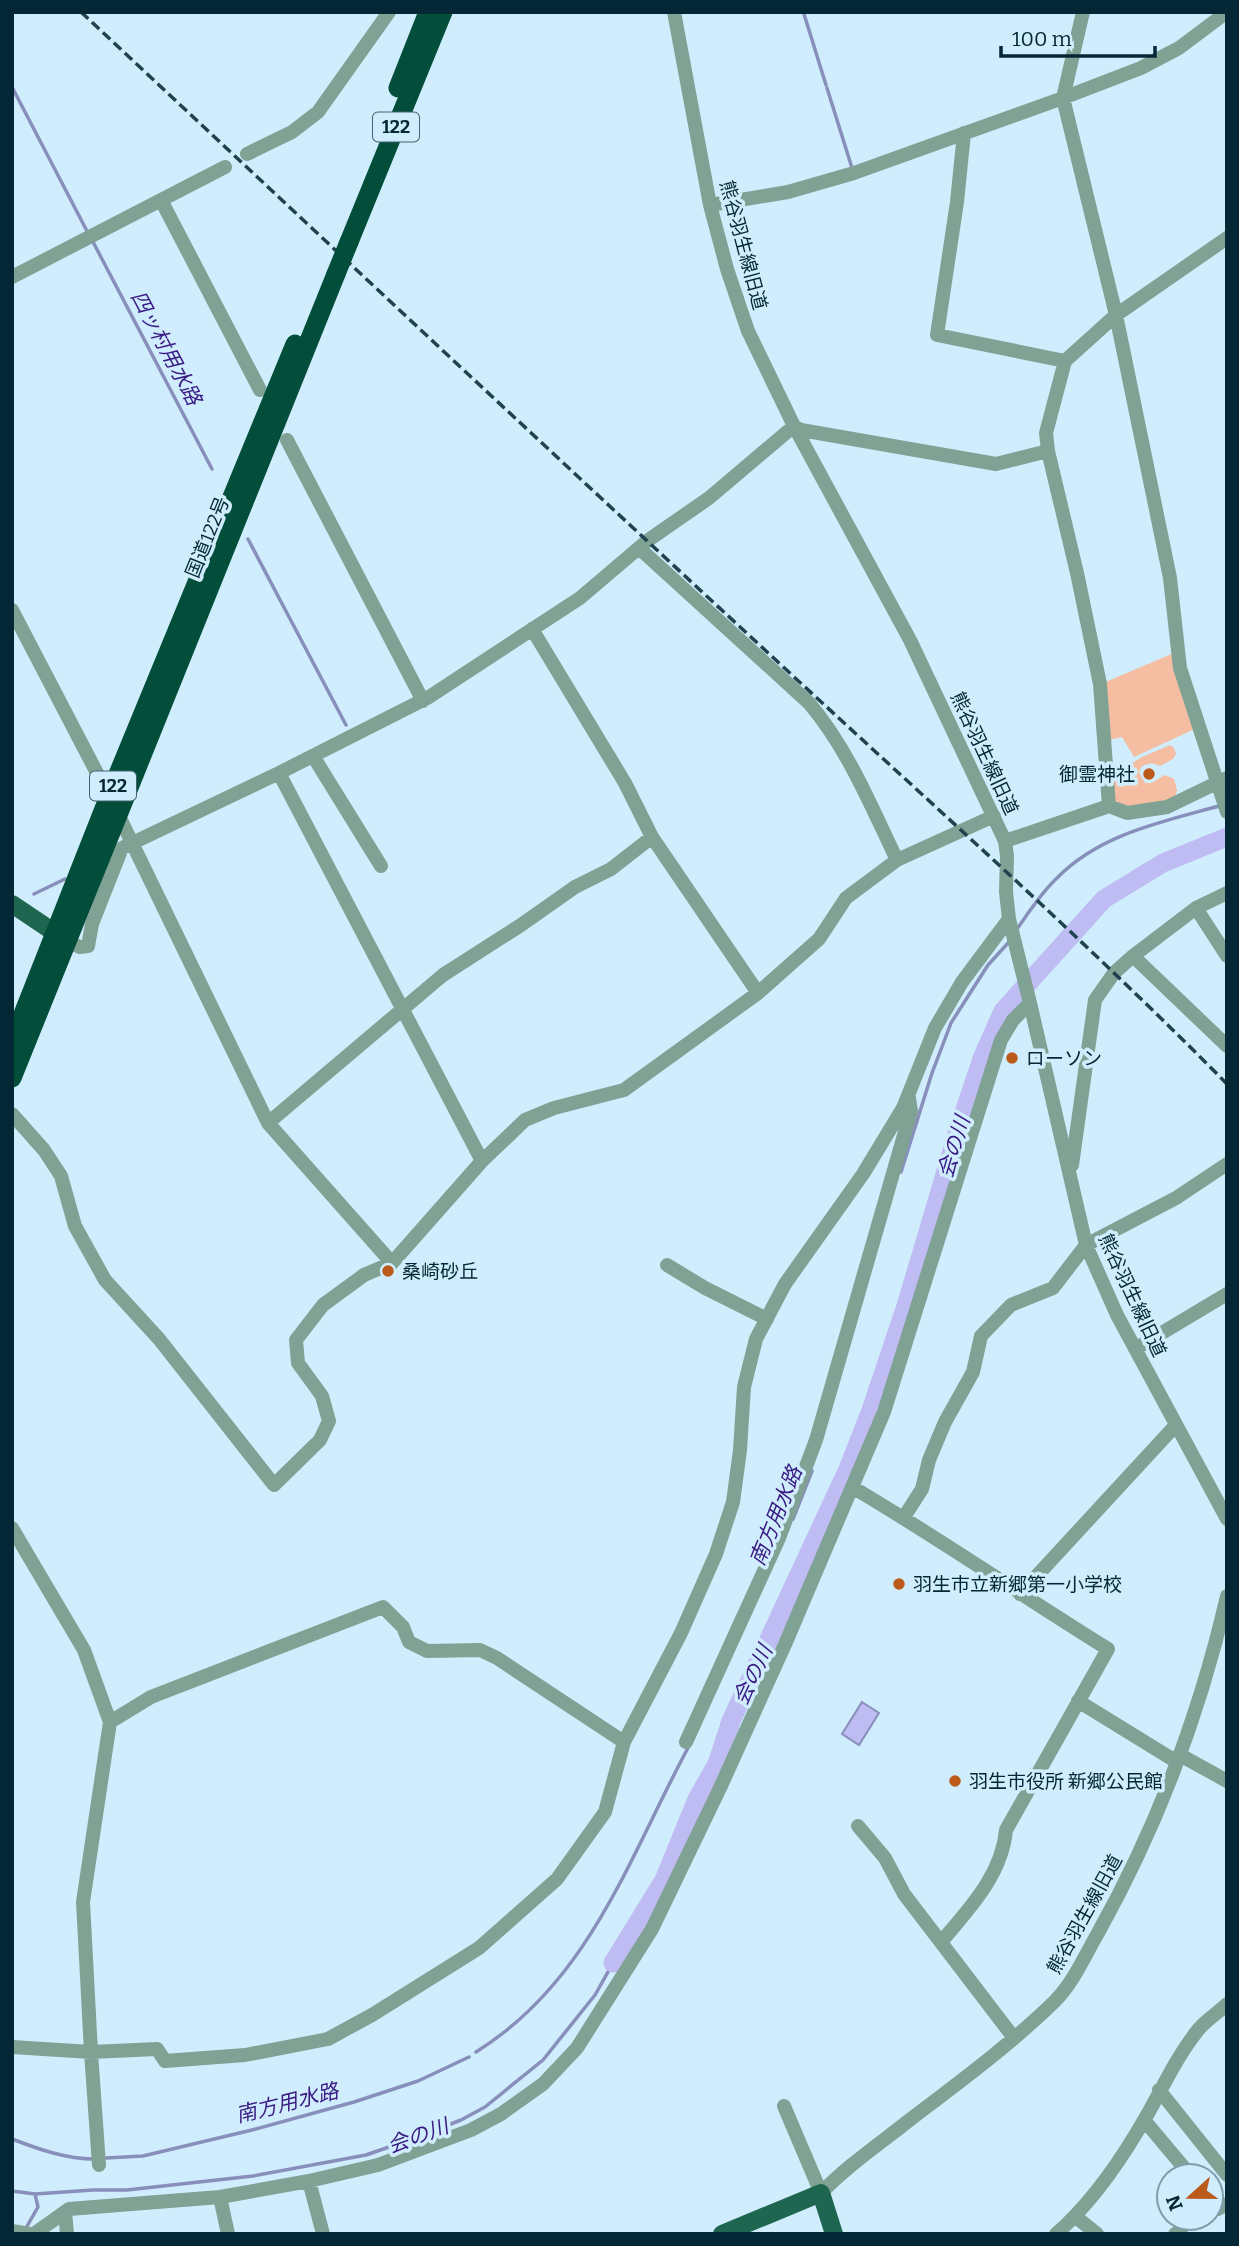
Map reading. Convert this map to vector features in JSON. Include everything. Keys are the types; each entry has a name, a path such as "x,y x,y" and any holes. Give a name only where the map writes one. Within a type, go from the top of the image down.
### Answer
{"highway":[{"name":"国道122号","path":"12,1042 119,816 429,12"},
{"name":"国道122号","path":"344,237 443,12"},
{"name":"国道122号","path":"12,1078 109,796 331,270"}],"main road":[{"path":"12,904 62,938"},
{"path":"722,2234 821,2193 834,2234"}],"street":[{"path":"247,154 292,132 318,112 388,12"},
{"name":"熊谷羽生線旧道","path":"674,12 710,205 727,270 748,331 794,426 910,640 994,816 1007,856 1006,892 1009,919 1086,1245 1135,1349 1227,1519"},
{"path":"1083,12 1063,98 1116,315 1170,578 1180,668 1222,780 1227,812"},
{"path":"710,205 788,192 854,173 1063,98 1141,68 1179,48 1227,12"},
{"path":"964,133 957,202 936,335 1065,361"},
{"path":"12,277 225,167"},
{"path":"161,200 260,390"},
{"path":"1109,806 1100,684 1046,433 1065,361 1116,315 1227,238"},
{"path":"62,938 80,947 88,946 92,924 122,848 423,701 580,598 639,548 709,498 794,426 801,430 996,464 1048,451"},
{"path":"287,440 423,701"},
{"path":"639,548 808,703 822,719 848,758 897,860"},
{"path":"12,610 109,796"},
{"path":"532,629 625,783 652,837 758,993"},
{"path":"313,756 381,866"},
{"path":"279,773 482,1161"},
{"path":"1004,841 1109,806 1127,813 1167,807 1222,780"},
{"path":"119,816 268,1123 392,1263"},
{"path":"12,1114 44,1150 61,1176 75,1226 105,1280 159,1339 274,1485 320,1440 328,1421 322,1396 298,1363 296,1340 323,1305 365,1275 392,1263 482,1161 525,1120 554,1108 624,1090 758,993 819,939 846,898 897,860 994,816"},
{"path":"268,1123 443,975 575,887 611,869 652,837"},
{"path":"1070,1175 1095,1000 1114,974 1133,956 1196,908 1227,893"},
{"path":"1196,908 1227,956"},
{"path":"12,2047 91,2052 157,2049 164,2061 244,2055 328,2039 372,2015 479,1948 557,1880 605,1812 624,1742 681,1633 716,1554 733,1502 744,1387 756,1339 785,1284 863,1174 903,1108 935,1028 961,982 1009,919"},
{"path":"1133,956 1227,1046"},
{"path":"12,2231 35,2233 69,2209 220,2197 378,2165 471,2130 501,2114 543,2084 577,2048 657,1917 781,1654 884,1412 1001,1041 1013,1020 1030,1003"},
{"path":"686,1742 779,1538 816,1440 911,1111 908,1094"},
{"path":"904,1517 922,1489 929,1460 945,1422 974,1372 981,1336 1011,1305 1053,1288 1086,1245 1176,1198 1227,1164"},
{"path":"667,1265 766,1319"},
{"path":"1135,1349 1227,1294"},
{"path":"1020,1594 1175,1426"},
{"path":"852,1487 904,1517 1108,1649 1006,1830 1004,1848 979,1897 940,1942"},
{"path":"12,1528 84,1650 110,1722 83,1902 99,2165"},
{"name":"熊谷羽生線旧道","path":"821,2193 843,2171 1014,2038 1058,1998 1071,1980 1112,1908 1144,1843 1178,1758 1227,1596"},
{"path":"110,1722 151,1697 383,1607 403,1627 409,1642 427,1651 480,1650 497,1658 624,1742"},
{"path":"1078,1702 1178,1758 1227,1781"},
{"path":"858,1826 885,1858 904,1894 1014,2038"},
{"path":"1056,2234 1076,2217 1123,2152 1199,2029 1227,2004"},
{"path":"1159,2091 1221,2162"},
{"path":"783,2106 821,2193"},
{"path":"1144,2120 1179,2162"},
{"path":"309,2181 323,2234"},
{"path":"220,2197 228,2234"},
{"path":"65,2212 67,2234"},
{"path":"1076,2217 1097,2234"}],"shaded area":[{"path":"1174,653 1195,729 1134,757 1122,737 1109,740 1103,683"},
{"path":"1170,745 1176,754 1173,759 1160,766 1146,765 1141,767 1139,772 1145,783 1151,783 1165,775 1174,779 1177,790 1175,798 1165,803 1127,809 1114,801 1113,781 1119,779 1121,770"},
{"path":"862,1702 879,1713 859,1745 842,1734"}],"waterway":[{"path":"804,14 826,85"},
{"name":"四ッ村用水路","path":"12,87 88,233"},
{"path":"827,88 852,168"},
{"name":"四ッ村用水路","path":"92,240 212,469"},
{"name":"四ッ村用水路","path":"248,539 346,725"},
{"name":"南方用水路","path":"1017,929 1051,884 1092,850 1154,824 1219,806"},
{"name":"会の川","path":"613,1963 664,1880 697,1799 717,1764 731,1721 848,1469 906,1306 983,1056 1003,1011 1104,899 1163,863 1227,837"},
{"name":"四ッ村用水路","path":"34,894 65,879"},
{"name":"南方用水路","path":"901,1172 932,1073 951,1023 988,965 1009,942"},
{"name":"南方用水路","path":"793,1519 812,1471"},
{"name":"南方用水路","path":"476,2052 515,2023 549,1990 578,1953 625,1873 689,1746"},
{"name":"会の川","path":"12,2191 35,2194 127,2190 253,2176 366,2155 412,2139 461,2120 485,2107 543,2060 595,1995 613,1963"},
{"name":"南方用水路","path":"106,2158 143,2156 354,2102 418,2081 469,2057"},
{"name":"南方用水路","path":"12,2139 42,2150 94,2159"},
{"path":"26,2228 38,2207 35,2194"}],"railway":[{"path":"81,12 604,501 1062,923 1227,1084"}],"place":[{"name":"御霊神社","path":"1149,774"},
{"name":"ローソン","path":"1012,1058"},
{"name":"桑崎砂丘","path":"388,1271"},
{"name":"羽生市立新郷第一小学校","path":"899,1584"},
{"name":"羽生市役所 新郷公民館","path":"955,1781"}]}
